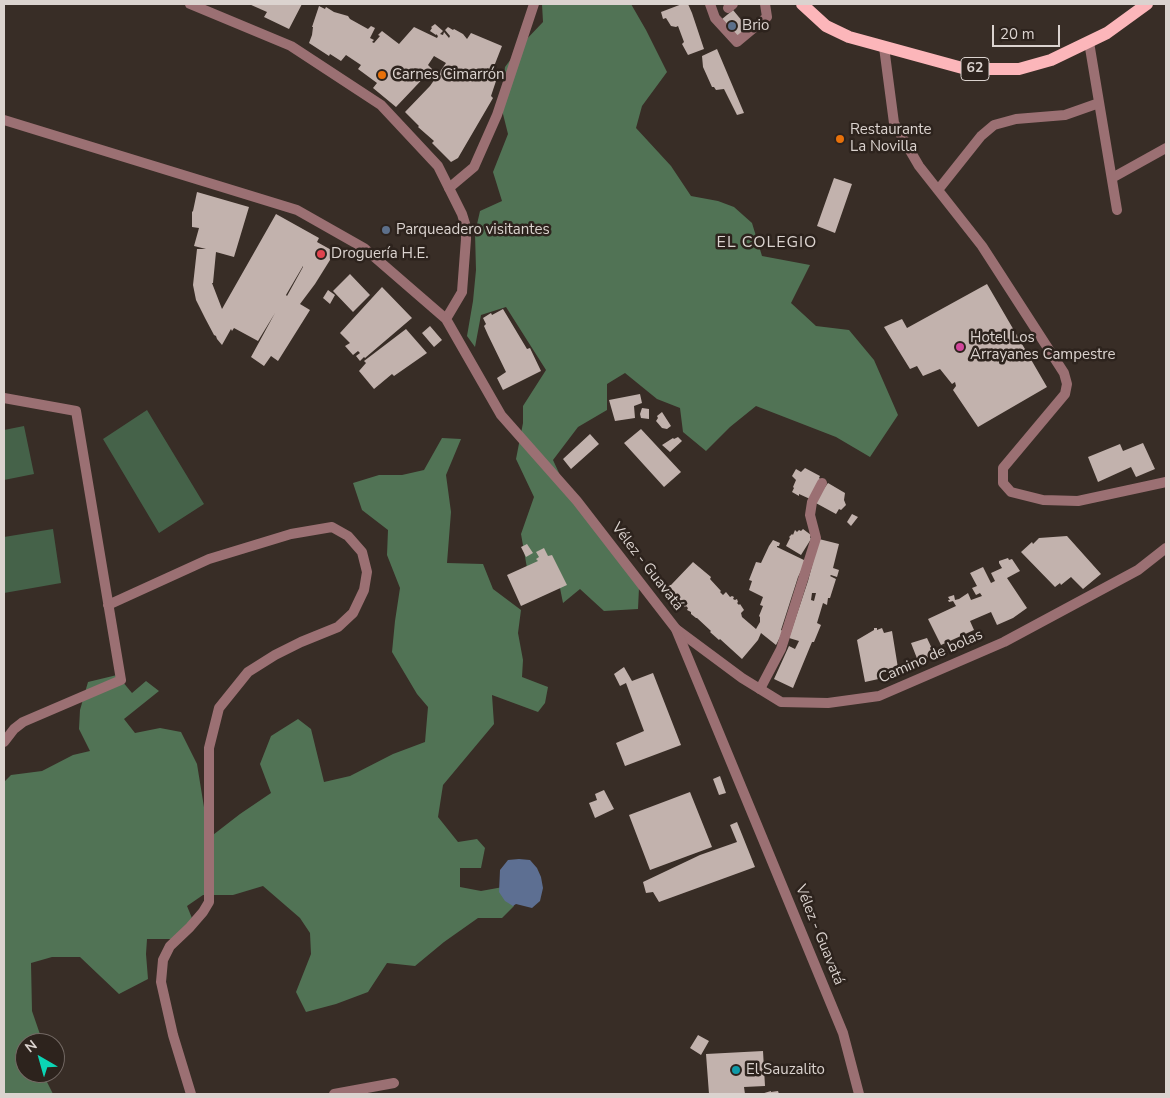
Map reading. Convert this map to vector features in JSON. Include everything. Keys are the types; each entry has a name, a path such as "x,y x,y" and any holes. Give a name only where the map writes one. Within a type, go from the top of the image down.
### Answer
{"main road":[{"name":"62","path":"802,4 826,26 849,37 966,69 1019,69 1051,60 1107,33 1147,4"}],"street":[{"path":"190,4 291,46 381,105 438,166 466,226 462,292 446,319"},
{"path":"449,188 474,167 497,115 534,4"},
{"path":"710,4 715,18 737,42 767,17 765,4"},
{"path":"1089,42 1117,210"},
{"path":"884,47 894,123 919,166 982,246 1064,373 1067,384 1065,394 1003,468 1003,483 1011,492 1043,500 1078,501 1166,482"},
{"path":"938,190 980,136 994,125 1016,119 1065,114 1099,103"},
{"name":"Vélez - Guavatá","path":"4,120 297,210 364,248 446,319 501,415 576,501 676,629 843,1033 859,1094"},
{"path":"1112,178 1166,148"},
{"path":"4,398 76,411 121,680 23,722 14,729 4,742"},
{"path":"760,689 781,649 816,538 810,515 812,502 822,483"},
{"path":"108,605 209,559 291,534 332,527 348,536 362,552 367,572 364,590 353,613 338,627 288,649 248,672 219,708 209,748 209,902 190,927 170,946 163,960 161,982 173,1035 191,1094"},
{"name":"Camino de bolas","path":"676,629 742,678 781,702 828,704 879,696 1004,642 1138,570 1166,548"},
{"path":"334,1094 394,1083"}],"green space":[{"path":"542,4 631,4 667,72 642,106 636,128 671,166 691,196 718,201 734,207 752,223 762,256 810,265 791,303 816,326 849,330 874,360 898,415 870,457 836,437 756,406 730,427 706,451 683,432 680,408 657,399 625,373 607,384 607,410 578,427 553,460 571,499 639,588 638,609 604,611 580,589 563,603 559,583 527,568 521,534 534,497 516,459 523,423 523,406 546,370 506,307 481,315 475,347 467,336 476,270 475,233 480,211 502,201 493,172 508,134 501,106 505,67 523,43 543,22"},
{"path":"147,410 204,504 159,533 103,439"},
{"path":"24,426 34,474 4,480 4,430"},
{"path":"442,438 461,439 446,475 451,512 447,563 483,564 493,589 521,610 518,633 523,660 522,677 548,687 545,703 538,712 492,695 494,724 443,785 438,817 458,842 477,839 485,848 481,868 460,868 460,887 481,891 503,887 514,906 502,918 478,918 444,942 415,966 387,963 368,992 336,1004 306,1012 296,992 311,954 310,933 300,918 263,886 233,895 203,895 187,906 194,923 175,939 147,939 148,979 119,994 80,957 52,957 31,963 32,1011 40,1033 15,1033 15,1083 48,1083 53,1094 4,1094 4,782 11,775 42,771 73,755 90,751 79,729 80,710 88,682 117,675 132,693 146,681 159,691 124,719 135,733 160,728 181,732 197,764 209,838 271,793 260,764 271,736 298,719 311,729 324,782 350,776 393,754 425,742 428,707 417,694 392,652 400,588 387,555 388,530 362,510 353,483 379,475 402,475 424,470"},
{"path":"53,529 61,583 4,593 4,537"}],"water":[{"path":"508,860 530,860 537,868 541,877 543,888 540,901 532,908 516,904 513,906 505,901 499,892 500,870"}],"building":[{"path":"249,4 302,4 289,29 264,17 267,12"},
{"path":"682,4 688,4 704,49 688,55 682,44 684,42 678,26 671,26 666,18 663,19 661,12"},
{"path":"319,6 348,16 368,29 371,26 375,28 370,38 374,40 372,42 374,43 382,31 399,44 414,27 437,38 436,34 430,31 431,27 435,24 443,31 440,34 443,35 444,32 449,38 450,36 445,30 448,27 463,34 467,39 471,33 502,46 493,69 499,72 491,96 493,98 458,158 451,162 432,143 434,141 405,112 430,86 446,63 434,56 428,65 432,69 396,107 373,88 377,83 358,69 361,65 346,55 341,61 330,54 329,56 309,43"},
{"name":"Brio","path":"733,10 748,28 731,42 716,24"},
{"path":"717,49 744,113 737,115 724,89 716,90 712,87 703,67 702,56"},
{"path":"834,178 852,184 835,233 817,226"},
{"path":"197,192 249,207 234,257 216,252 212,283 222,309 276,214 319,238 317,242 335,252 300,304 310,310 278,361 271,356 264,366 251,357 275,313 258,341 234,328 232,331 231,329 222,345 214,335 196,300 193,285 197,249 206,249 194,246 199,228 192,227","holes":["303,267 287,296 286,295"]},
{"path":"350,274 370,295 353,312 333,291"},
{"name":"Hotel Los Arrayanes Campestre","path":"987,284 1047,387 978,427 953,390 956,386 955,382 952,384 940,369 923,376 917,366 910,369 884,327 902,319 907,328"},
{"path":"382,287 412,318 360,361 356,356 360,353 358,351 353,355 345,346 350,343 340,333"},
{"path":"328,290 335,295 330,304 323,298"},
{"path":"503,309 527,349 530,348 541,371 503,390 497,378 506,372 484,326 486,324 483,318"},
{"path":"430,326 442,340 434,347 422,333"},
{"path":"406,329 427,353 394,376 392,374 374,389 359,371 366,363 364,361"},
{"path":"640,394 642,403 634,406 635,418 615,421 609,400"},
{"path":"642,408 649,409 649,419 641,418"},
{"path":"662,412 671,426 667,429 662,428 656,421 657,416"},
{"path":"641,429 681,472 664,487 624,443"},
{"path":"590,434 599,444 571,469 563,459"},
{"path":"678,437 682,441 670,452 662,445 673,438"},
{"path":"1143,443 1155,469 1136,477 1131,467 1098,482 1088,457 1120,444 1123,451"},
{"path":"805,468 820,476 810,499 792,492 796,480 792,476 796,469 801,472"},
{"path":"828,483 845,493 844,500 846,505 841,510 839,509 836,514 814,502"},
{"path":"852,514 858,517 851,526 847,522"},
{"path":"803,529 811,535 811,539 801,555 786,546 789,537 793,535 795,530 797,532"},
{"path":"1067,536 1101,574 1083,589 1071,577 1055,587 1021,552 1039,538"},
{"path":"819,539 839,544 833,568 839,570 837,577 830,576 836,579 830,598 828,598 827,605 823,603 817,623 821,625 793,688 774,679 789,646 795,649 799,641 789,638 808,581","holes":["812,593 816,593 814,601 811,600"]},
{"path":"773,540 780,543 777,547 806,561 798,577 781,630 783,631 776,645 761,633 758,640 742,659 710,632 667,588 693,562 711,577 710,579 723,595 726,592 730,597 734,597 733,599 737,599 737,603 744,610 741,613 742,617 756,629 760,622 759,616 763,606 760,605 763,597 749,590 752,581 749,580 756,562 761,563"},
{"path":"527,544 533,553 526,557 521,547"},
{"path":"544,548 548,556 552,555 567,585 521,606 507,575 538,561 536,559 539,557 536,552"},
{"path":"1008,558 1009,560 1012,559 1020,571 1007,578 1027,608 1013,618 997,625 991,612 970,621 974,630 941,645 928,619 956,606 953,601 949,602 948,597 954,595 955,600 968,593 971,600 982,596 980,593 976,595 972,588 977,586 970,573 983,567 991,583 995,581 991,573 1002,568 999,561"},
{"path":"874,628 877,628 877,630 882,628 884,633 892,631 898,668 882,673 883,678 865,682 857,640 874,630"},
{"path":"927,638 935,655 918,661 911,643"},
{"path":"624,667 632,681 653,673 681,745 625,766 616,743 644,731 626,683 620,686 614,674"},
{"path":"720,776 726,793 719,795 713,779"},
{"path":"604,790 614,809 595,818 589,803 597,800 595,794"},
{"path":"690,792 712,847 650,870 629,815"},
{"path":"737,822 755,867 659,902 653,892 646,893 643,882 700,855 737,842 730,825"},
{"path":"698,1035 709,1041 701,1055 690,1048"},
{"name":"El Sauzalito","path":"763,1051 765,1086 744,1087 745,1094 709,1094 706,1054"},
{"name":"El Sauzalito","path":"778,1091 779,1094 761,1094"}],"place":[{"name":"Brio","path":"732,26"},
{"name":"Carnes Cimarrón","path":"382,75"},
{"name":"Restaurante La Novilla","path":"840,139"},
{"name":"Parqueadero visitantes","path":"386,230"},
{"name":"Droguería H.E.","path":"321,254"},
{"name":"Hotel Los Arrayanes Campestre","path":"960,347"},
{"name":"El Sauzalito","path":"736,1070"}],"district":[{"name":"EL COLEGIO","path":"767,243"}]}
